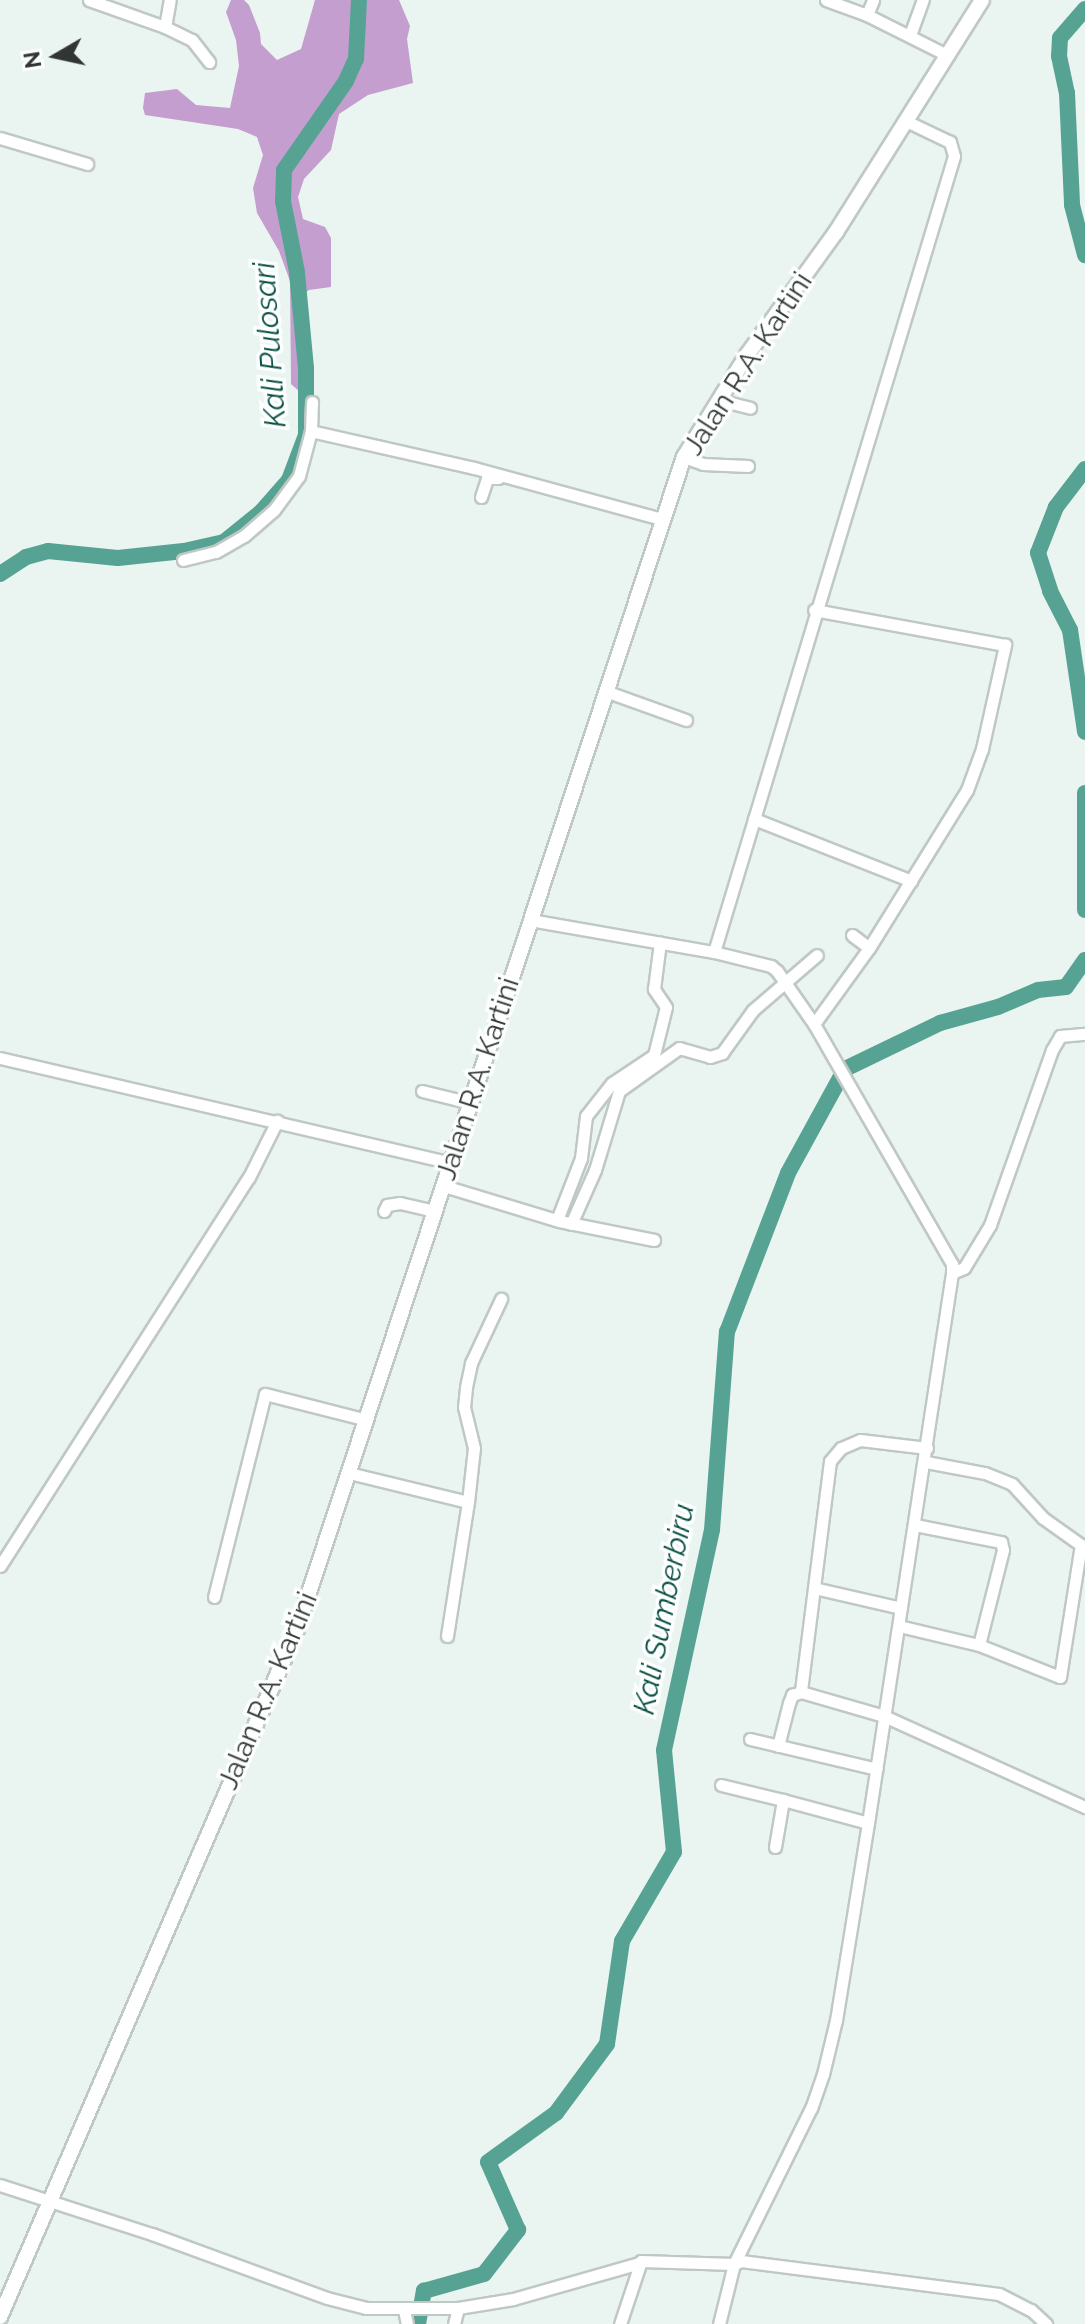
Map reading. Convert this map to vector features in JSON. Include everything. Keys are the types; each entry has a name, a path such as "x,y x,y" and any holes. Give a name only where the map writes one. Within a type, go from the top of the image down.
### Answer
{"main road":[{"name":"Jalan R.A. Kartini","path":"0,2317 52,2200 125,2020 297,1629 684,457 719,400 836,232 982,0"}],"street":[{"path":"89,0 192,40 209,62"},
{"path":"165,27 170,0"},
{"path":"826,0 867,15 947,55"},
{"path":"867,15 873,0"},
{"path":"910,35 923,0"},
{"path":"714,952 814,610 954,156 950,142 906,121"},
{"path":"0,138 87,164"},
{"path":"719,400 750,408"},
{"path":"183,560 216,552 244,536 274,510 299,476 311,431 312,402"},
{"path":"311,431 474,468 662,520"},
{"path":"684,457 703,464 748,466"},
{"path":"481,497 487,478 492,477 662,520"},
{"path":"814,610 1001,644 994,697 975,772 911,881 814,1024"},
{"path":"605,691 686,720"},
{"path":"754,819 911,881"},
{"path":"530,920 714,952 771,966 784,979 814,1024 952,1264 926,1462 836,2020 811,2108 734,2264 719,2324"},
{"path":"852,935 867,946"},
{"path":"564,1222 581,1158 582,1124 616,1087 654,1055 666,1007 654,989 660,942"},
{"path":"564,1222 598,1162 616,1087 679,1048 710,1057 722,1053 753,1010 784,979 817,955"},
{"path":"952,1273 964,1268 990,1225 1052,1050 1060,1036 1085,1034"},
{"path":"0,1058 450,1163"},
{"path":"422,1091 471,1103"},
{"path":"0,1566 249,1177 277,1121"},
{"path":"444,1186 564,1222 654,1240"},
{"path":"384,1211 387,1205 400,1203 435,1211"},
{"path":"447,1636 474,1448 464,1407 466,1387 471,1363 501,1299"},
{"path":"214,1597 265,1394 367,1420"},
{"path":"801,1692 826,1470 833,1456 841,1448 860,1440 927,1448"},
{"path":"899,1626 979,1645 1060,1677 1083,1546 1043,1518 1012,1484 985,1473 926,1462"},
{"path":"349,1473 468,1502"},
{"path":"915,1525 1001,1542 1003,1550 979,1645"},
{"path":"814,1588 901,1608"},
{"path":"778,1746 792,1695 801,1692 884,1716 1085,1807"},
{"path":"750,1739 877,1769"},
{"path":"721,1785 868,1823"},
{"path":"775,1847 783,1800"},
{"path":"0,2185 52,2200 327,2298 366,2308 458,2308 549,2291 656,2259 779,2266 999,2294 1031,2310 1046,2324"},
{"path":"620,2324 639,2263"},
{"path":"454,2324 458,2308"},
{"path":"407,2310 407,2324"}],"shaded area":[{"path":"231,0 244,0 249,5 261,44 277,60 301,49 315,0 399,0 410,26 407,39 413,83 368,95 339,114 331,150 304,179 298,197 303,219 325,227 331,238 331,287 309,290 300,296 306,390 300,392 291,384 290,281 279,251 257,213 253,188 263,155 257,137 238,129 145,115 143,108 145,93 177,89 196,105 230,108 239,66 236,40 226,12"}],"waterway":[{"name":"Kali Pulosari","path":"0,574 26,557 48,551 118,558 184,551 224,542 261,512 289,480 306,435 306,368 297,272 283,201 284,170 346,81 356,59 359,0"},
{"name":"Kali Sumberbiru","path":"1085,9 1060,38 1059,56 1067,93 1072,205 1085,255"},
{"name":"Kali Sumberbiru","path":"1085,469 1056,507 1038,553 1050,591 1070,630 1085,732"},
{"name":"Kali Sumberbiru","path":"1085,793 1085,910"},
{"name":"Kali Sumberbiru","path":"418,2324 424,2291 484,2274 518,2230 488,2162 556,2113 607,2044 622,1941 674,1852 664,1750 712,1530 727,1332 788,1173 845,1069 940,1023 998,1007 1038,990 1066,987 1085,960"}]}
